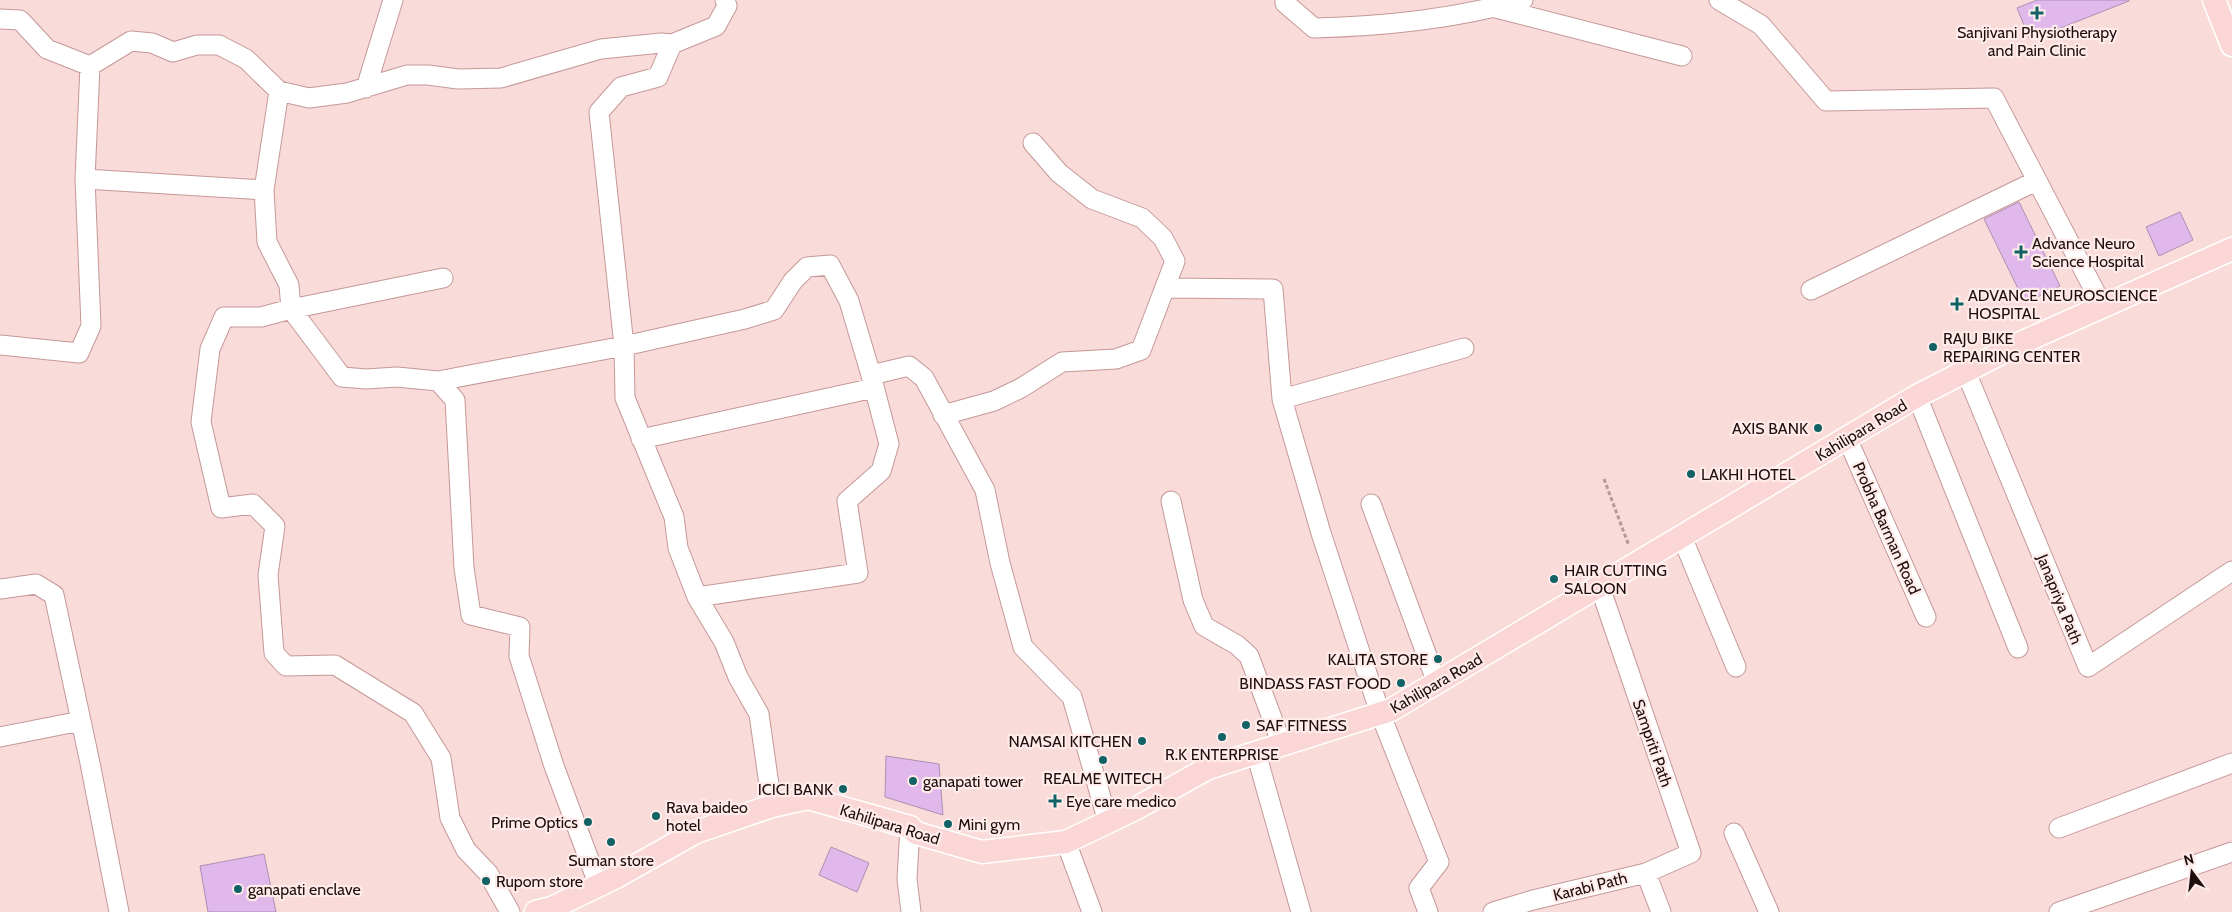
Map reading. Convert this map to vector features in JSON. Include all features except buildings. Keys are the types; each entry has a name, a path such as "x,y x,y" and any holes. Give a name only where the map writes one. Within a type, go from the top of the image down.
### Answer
{"main road":[{"path":"2214,0 2232,44"},
{"name":"Kahilipara Road","path":"536,912 552,908 599,886 696,832 772,806 808,798 910,827 916,832 982,852 1066,842 1108,822 1208,768 1390,710 1600,587 1916,396 2024,342 2232,249"}],"street":[{"path":"366,88 393,0"},
{"path":"90,66 131,41 152,43 173,52 197,45 219,45 246,59 279,91 309,98 348,93 407,75 428,75 458,79 501,78 600,49 661,43 672,44 716,26 727,6 725,0"},
{"path":"1285,0 1285,3 1314,28 1375,26 1473,13 1523,0"},
{"path":"1719,0 1761,25 1826,101 1994,98 2103,307"},
{"path":"1495,7 1682,56"},
{"path":"0,19 20,20 47,49 90,66"},
{"path":"672,44 658,77 621,87 600,112 624,346 624,398 674,517 678,548 697,597 724,642 738,677 759,714 772,806"},
{"path":"0,345 79,353 91,326 85,179 90,66"},
{"path":"279,91 264,190 267,242 289,285 291,309 342,377 366,379 397,377 438,381 624,346 745,319 774,310 793,281 807,267 830,265 849,301 873,382 888,444 881,471 847,500 858,573 697,597"},
{"path":"943,415 994,401 1021,388 1062,362 1116,359 1142,350 1175,261 1163,238 1142,218 1092,199 1058,173 1033,143"},
{"path":"85,179 264,190"},
{"path":"1811,290 2036,181"},
{"path":"443,278 291,309 261,317 224,317 210,349 201,422 221,508 253,504 275,526 268,575 274,653 286,666 335,664 413,713 441,758 450,818 466,850 488,874 510,912"},
{"path":"1165,288 1273,289 1282,399 1321,533 1380,713 1440,862 1419,888 1428,912"},
{"path":"1282,399 1464,348"},
{"path":"641,439 873,382 909,366 924,378 985,490 1000,563 1023,646 1072,697 1108,822"},
{"name":"Janapriya Path","path":"1966,372 2088,667 2232,571"},
{"path":"438,381 455,400 464,568 471,615 520,626 519,656 554,766 599,886"},
{"path":"1916,396 2018,648"},
{"name":"Probha Barman Road","path":"1847,438 1926,617"},
{"path":"1171,501 1193,600 1204,626 1237,645 1249,656 1282,745"},
{"path":"1371,504 1437,683"},
{"path":"1682,537 1736,667"},
{"path":"0,589 36,584 54,595 119,912"},
{"name":"Sampriti Path","path":"1600,587 1691,853 1646,872"},
{"path":"0,737 81,721"},
{"path":"1256,754 1301,912"},
{"path":"2059,828 2232,763"},
{"path":"910,827 907,878 911,912"},
{"path":"1734,833 1769,912"},
{"path":"1066,842 1092,912"},
{"path":"2059,912 2232,852"},
{"name":"Karabi Path","path":"1493,912 1535,906 1646,872 1661,912"}],"path":[{"path":"1604,479 1629,546"}],"place":[{"name":"Sanjivani Physiotherapy and Pain Clinic","path":"2037,13"},
{"name":"Advance Neuro Science Hospital","path":"2021,252"},
{"name":"ADVANCE NEUROSCIENCE HOSPITAL","path":"1957,304"},
{"name":"RAJU BIKE REPAIRING CENTER","path":"1933,347"},
{"name":"AXIS BANK","path":"1818,428"},
{"name":"LAKHI HOTEL","path":"1691,474"},
{"name":"HAIR CUTTING SALOON","path":"1554,579"},
{"name":"KALITA STORE","path":"1438,659"},
{"name":"BINDASS FAST FOOD","path":"1401,683"},
{"name":"SAF FITNESS","path":"1246,725"},
{"name":"R.K ENTERPRISE","path":"1222,737"},
{"name":"NAMSAI KITCHEN","path":"1142,741"},
{"name":"REALME WITECH","path":"1103,760"},
{"name":"ganapati tower","path":"913,781"},
{"name":"ICICI BANK","path":"843,789"},
{"name":"Eye care medico","path":"1055,801"},
{"name":"Rava baideo hotel","path":"656,816"},
{"name":"Prime Optics","path":"588,822"},
{"name":"Mini gym","path":"948,824"},
{"name":"Suman store","path":"611,842"},
{"name":"Rupom store","path":"486,881"},
{"name":"ganapati enclave","path":"238,889"}]}
